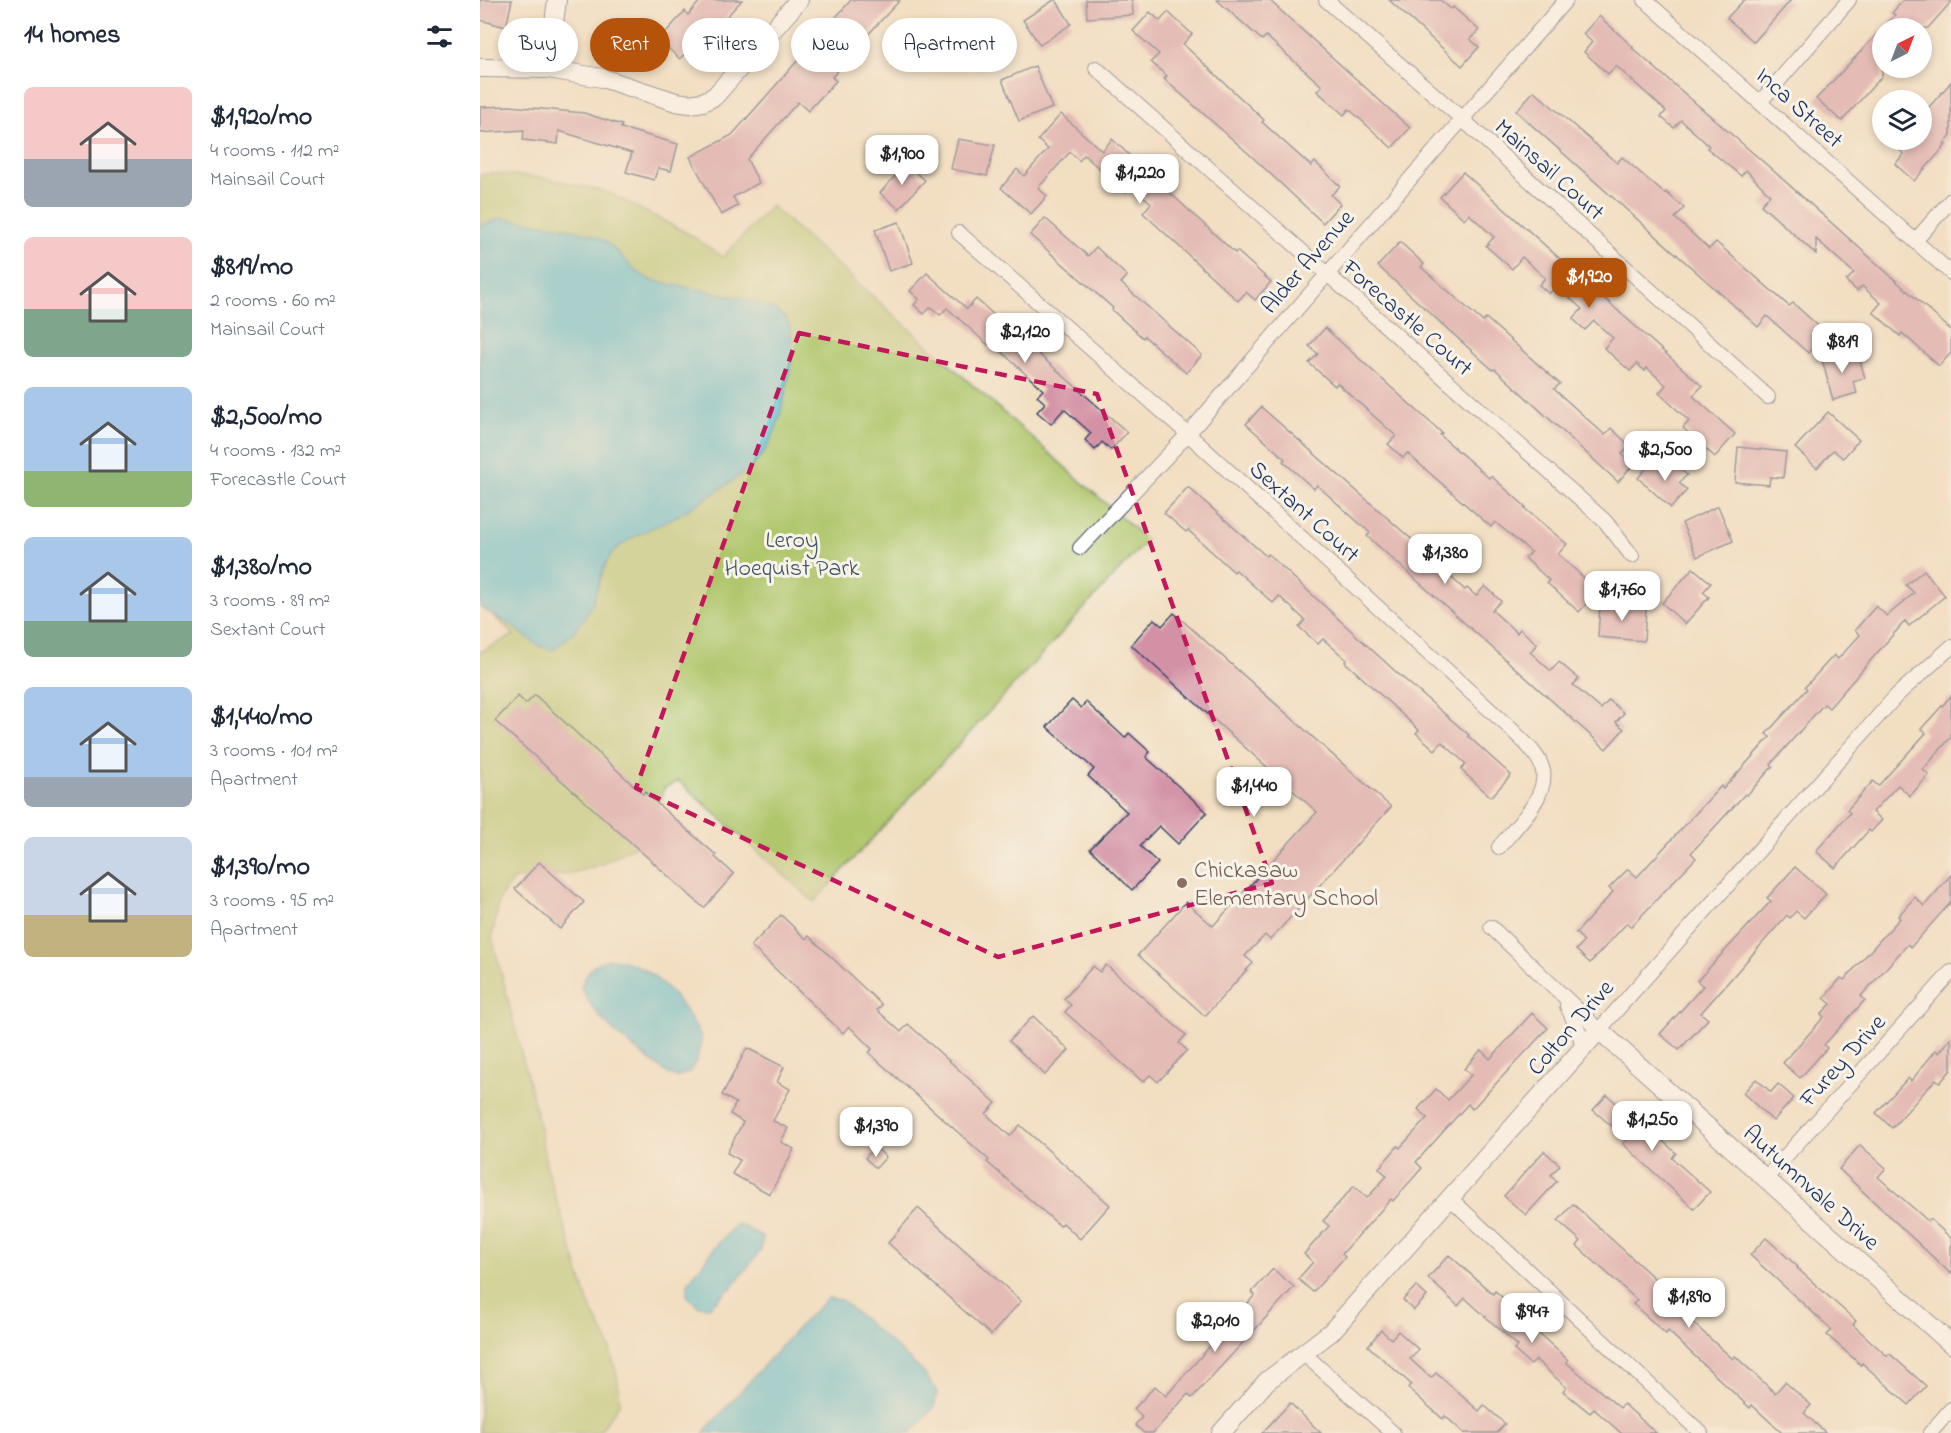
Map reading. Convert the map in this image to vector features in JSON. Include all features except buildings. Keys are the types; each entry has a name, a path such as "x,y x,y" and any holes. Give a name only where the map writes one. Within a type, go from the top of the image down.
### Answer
{"street":[{"path":"555,18 558,0"},
{"path":"566,72 602,78 676,102 690,104 703,102 715,96 799,0"},
{"name":"Mainsail Court","path":"1326,0 1461,118 1768,397"},
{"name":"Alder Avenue","path":"1080,548 1188,434 1566,0"},
{"name":"Inca Street","path":"1646,0 1951,273"},
{"path":"1761,101 1849,0"},
{"path":"480,68 498,68"},
{"name":"Forecastle Court","path":"1096,68 1605,521 1632,556"},
{"path":"1915,242 1951,200"},
{"name":"Sextant Court","path":"959,233 1188,434 1534,752 1543,771 1540,793 1527,814 1499,847"},
{"name":"Colton Drive","path":"1221,1433 1267,1381 1331,1332 1897,694 1951,647"},
{"name":"Autumnvale Drive","path":"1491,927 1559,994 1951,1344"},
{"name":"Furey Drive","path":"1766,1178 1951,972"},
{"name":"Autumnvale Drive","path":"1559,994 1572,1015 1582,1048"},
{"path":"1450,1199 1701,1433"},
{"path":"1303,1353 1393,1433"},
{"path":"1930,1433 1951,1409"}],"highlighted area":[{"path":"799,333 1097,394 1272,883 998,957 636,788"}],"green space":[{"name":"Leroy Hoequist Park","path":"491,173 546,178 607,192 689,234 723,257 771,206 1147,540 814,902 679,781 664,788 655,823 635,846 602,864 569,874 514,879 500,897 492,937 538,1119 547,1169 588,1302 608,1342 617,1376 620,1403 599,1433 480,1433 480,652 514,635 480,603 480,175"}],"water":[{"path":"501,218 593,235 609,244 632,267 652,280 747,300 780,313 788,322 792,336 789,377 777,426 762,455 748,469 719,490 680,514 628,540 613,552 584,619 553,650 539,646 480,607 480,226"},
{"path":"609,959 625,961 653,975 686,1011 702,1038 697,1059 690,1072 677,1077 668,1074 607,1025 588,1001 581,987 586,976 591,968"},
{"path":"737,1223 763,1237 761,1250 732,1287 709,1307 698,1306 687,1296 688,1283 714,1248"},
{"path":"828,1298 841,1300 897,1348 924,1373 937,1392 934,1407 911,1433 703,1433 803,1322"}],"place":[{"name":"Chickasaw Elementary School","path":"1182,883"}]}
